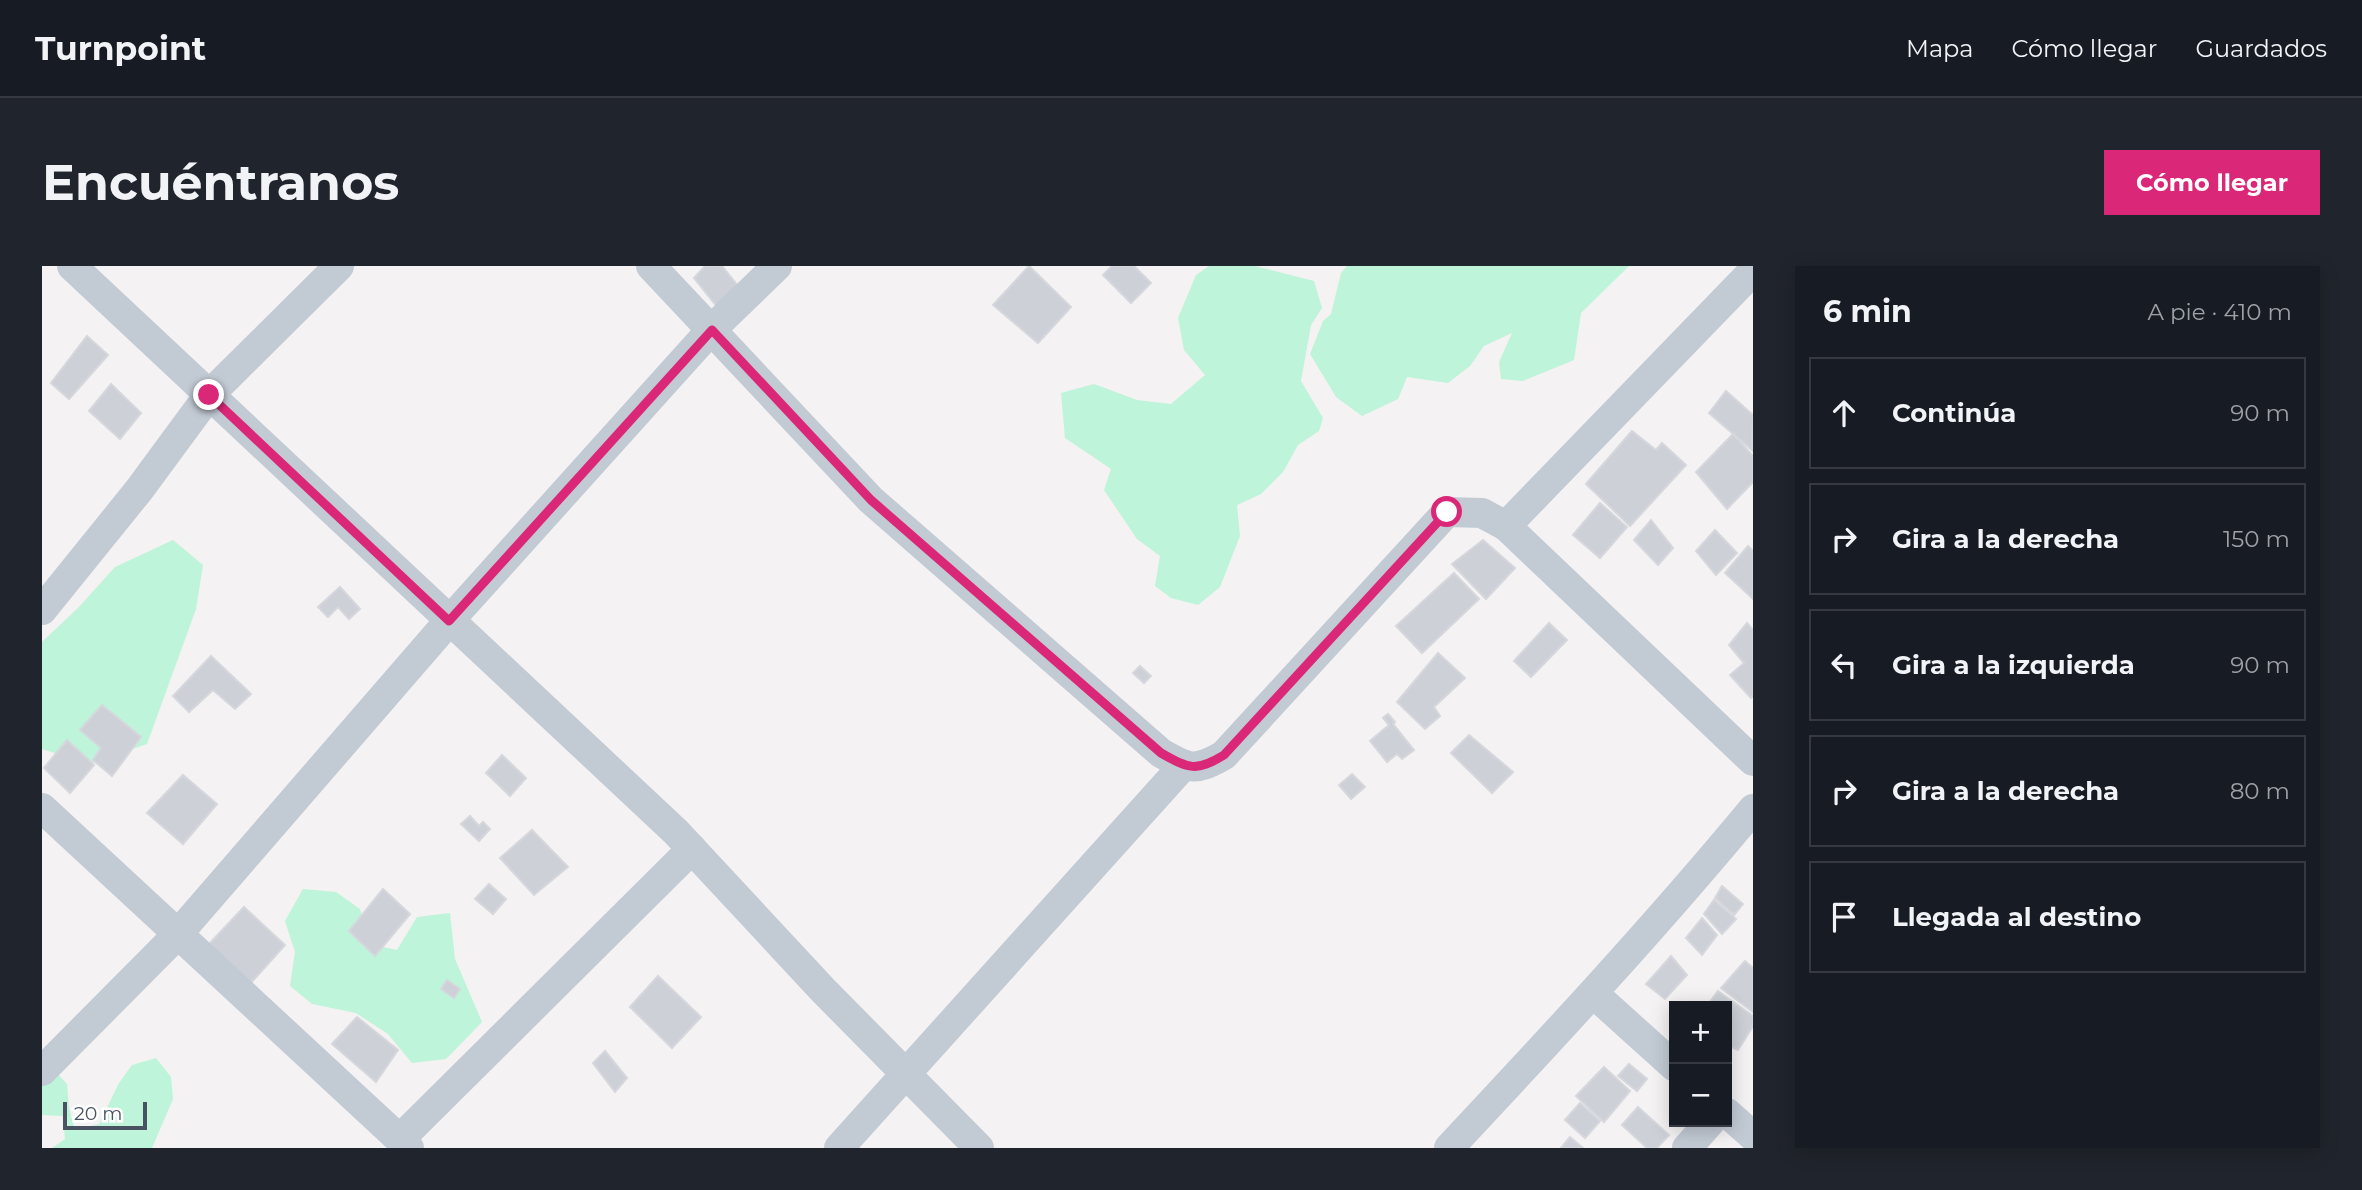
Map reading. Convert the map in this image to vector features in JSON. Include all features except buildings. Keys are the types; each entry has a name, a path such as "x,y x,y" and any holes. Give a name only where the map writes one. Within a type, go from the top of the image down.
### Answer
{"street":[{"path":"72,266 676,832 823,990 979,1148"},
{"path":"42,611 139,490 209,395 339,266"},
{"path":"651,266 871,500 1161,753 1183,766 1205,766 1224,755 1447,512 1482,513 1506,526 1753,761"},
{"path":"42,1071 177,935 449,621 712,330 777,266"},
{"path":"1506,526 1753,271"},
{"path":"839,1148 1183,766"},
{"path":"42,808 404,1143 692,849"},
{"path":"1449,1148 1594,994 1679,899 1753,810"},
{"path":"1594,994 1672,1064"},
{"path":"1732,1117 1753,1136"},
{"path":"1687,1148 1706,1127"}],"green space":[{"path":"1209,266 1255,266 1314,281 1322,308 1311,325 1301,381 1323,418 1319,431 1298,445 1283,472 1261,494 1237,505 1240,536 1220,587 1198,605 1171,598 1155,586 1160,556 1137,539 1104,490 1111,469 1065,438 1061,393 1094,384 1137,400 1171,404 1205,375 1184,350 1178,318 1196,275"},
{"path":"1347,266 1629,266 1581,313 1574,360 1523,381 1501,379 1499,362 1512,333 1484,346 1470,366 1448,383 1407,377 1398,399 1362,416 1336,397 1310,354 1323,321 1331,314 1341,273"},
{"path":"173,540 203,565 196,609 147,744 89,764 42,749 42,642 79,607 115,567"},
{"path":"303,889 336,892 360,909 370,944 397,950 417,917 450,913 455,959 482,1022 446,1059 412,1063 388,1034 356,1013 312,1004 290,986 295,952 285,921"},
{"path":"42,1057 67,1084 75,1130 99,1124 119,1083 132,1065 156,1058 171,1077 173,1099 152,1148 52,1148 65,1139 63,1116 42,1115"}],"route":[{"path":"209,395 449,621 712,330 871,500 1161,753 1183,766 1205,766 1224,755 1447,512"}]}
